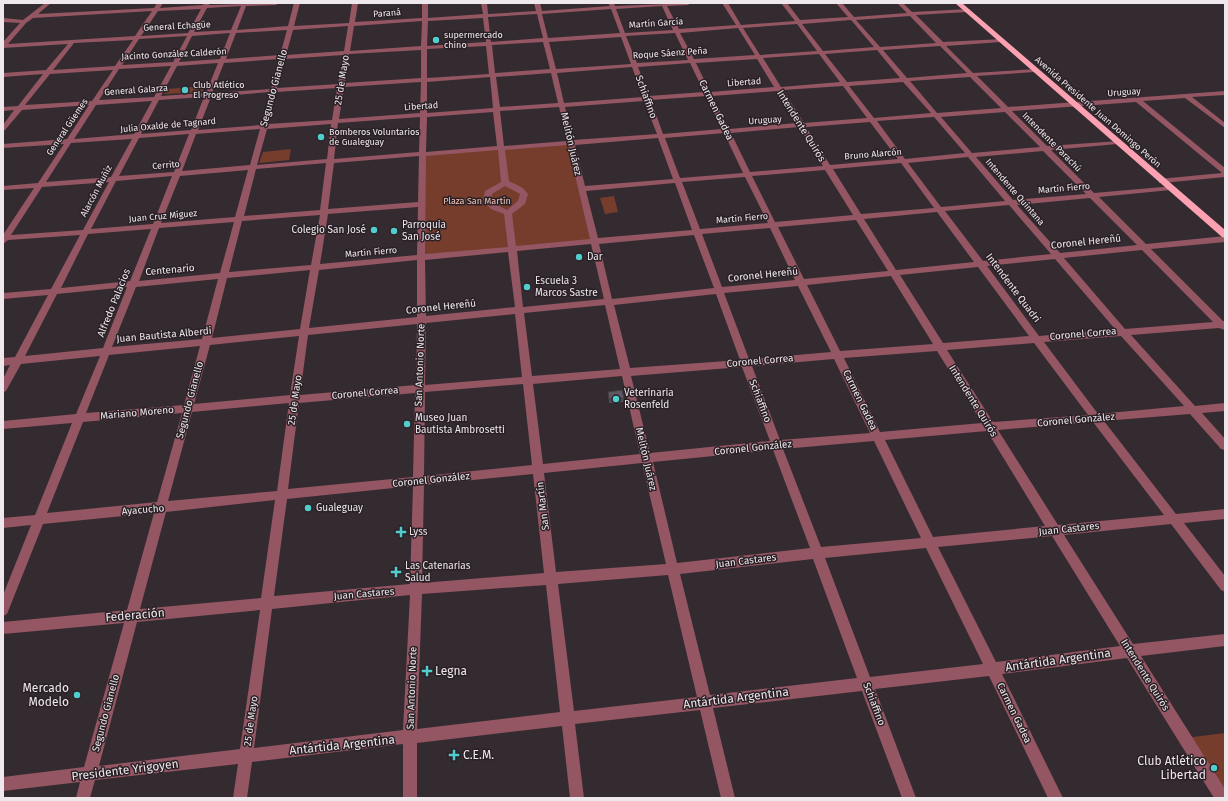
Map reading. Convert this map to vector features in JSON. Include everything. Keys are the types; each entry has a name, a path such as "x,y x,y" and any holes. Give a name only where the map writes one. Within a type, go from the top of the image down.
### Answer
{"highway":[{"name":"Avenida Presidente Juan Domingo Perón","path":"958,3 1225,235"}],"street":[{"path":"3,46 24,22 48,3"},
{"path":"31,16 158,6 276,3"},
{"name":"Segundo Gianello","path":"83,798 297,3"},
{"name":"25 de Mayo","path":"240,798 304,332 324,212 335,121 355,3"},
{"name":"San Antonio Norte","path":"410,798 410,737 416,589 419,389 422,320 421,204 425,3"},
{"path":"484,3 495,110 505,182 512,187 518,188 524,194 522,202 508,213 494,207 487,200 488,193 505,182"},
{"name":"Paraná","path":"351,24 485,16 538,8 688,3"},
{"name":"Intendente Quirós","path":"725,3 1222,798"},
{"name":"Intendente Quadri","path":"784,3 1096,418 1225,586"},
{"name":"Intendente Quintana","path":"838,3 1122,331 1225,446"},
{"name":"Intendente Parachú","path":"900,3 1224,325"},
{"name":"Alfredo Palacios","path":"3,610 245,4"},
{"name":"Carmen Gadea","path":"664,4 1056,798"},
{"name":"Alarcón Muñiz","path":"3,388 206,5"},
{"name":"Schiaffino","path":"612,5 909,798"},
{"name":"General Güemes","path":"4,239 158,6"},
{"path":"95,12 100,8"},
{"name":"Melitón Juárez","path":"538,8 728,798"},
{"name":"Martín García","path":"346,52 677,31 967,10"},
{"path":"3,20 24,22"},
{"name":"General Echagüe","path":"3,46 351,24"},
{"name":"Roque Sáenz Peña","path":"341,85 1001,40"},
{"path":"3,129 72,42"},
{"name":"Jacinto González Calderón","path":"3,74 346,52"},
{"name":"Libertad","path":"335,121 1035,70"},
{"name":"General Galarza","path":"3,108 341,85"},
{"name":"Uruguay","path":"330,161 1225,94"},
{"path":"1186,96 1225,126"},
{"path":"1138,100 1225,172"},
{"name":"Julia Oxalde de Tagnard","path":"3,146 335,121"},
{"name":"Bruno Alarcón","path":"582,189 1118,142"},
{"name":"Cerrito","path":"3,188 330,161"},
{"path":"1162,181 1225,175"},
{"name":"Martín Fierro","path":"314,268 1171,188"},
{"path":"324,212 421,204"},
{"name":"Juan Cruz Míguez","path":"4,239 324,212"},
{"name":"San Martín","path":"508,213 577,798"},
{"name":"Coronel Hereñú","path":"304,332 1225,239"},
{"name":"Centenario","path":"3,296 314,268"},
{"name":"Coronel Correa","path":"295,399 1122,331 1224,325"},
{"name":"Juan Bautista Alberdi","path":"3,362 304,332"},
{"name":"Mariano Moreno","path":"3,425 295,399"},
{"name":"Coronel González","path":"282,495 777,445 1225,407"},
{"name":"Ayacucho","path":"3,523 282,495"},
{"name":"Juan Castares","path":"267,603 416,589 673,569 817,553 1225,514"},
{"name":"Federación","path":"3,628 267,603"},
{"name":"Antártida Argentina","path":"246,755 992,669 1130,650 1225,640"},
{"name":"Presidente Yrigoyen","path":"3,784 246,755"}],"green space":[{"name":"Club Atlético El Progreso","path":"205,86 201,92 164,94 167,89"},
{"name":"Plaza San Martín","path":"571,143 594,242 421,258 423,154"},
{"path":"291,149 289,160 259,163 263,152"},
{"path":"614,196 618,212 605,214 600,198"},
{"name":"Club Atlético Libertad","path":"1225,733 1225,798 1185,738"}],"building":[{"path":"622,390 624,398 609,399 608,392"}],"place":[{"name":"supermercado chino","path":"436,40"},
{"name":"Club Atlético El Progreso","path":"185,90"},
{"name":"Bomberos Voluntarios de Gualeguay","path":"321,137"},
{"name":"Colegio San José","path":"374,230"},
{"name":"Parroquia San José","path":"394,231"},
{"name":"Dar","path":"579,257"},
{"name":"Escuela 3 Marcos Sastre","path":"527,287"},
{"name":"Veterinaria Rosenfeld","path":"616,399"},
{"name":"Museo Juan Bautista Ambrosetti","path":"407,424"},
{"name":"Gualeguay","path":"308,508"},
{"name":"Lyss","path":"401,532"},
{"name":"Las Catenarias Salud","path":"396,572"},
{"name":"Legna","path":"427,671"},
{"name":"Mercado Modelo","path":"77,695"},
{"name":"C.E.M.","path":"454,755"},
{"name":"Club Atlético Libertad","path":"1214,768"}]}
